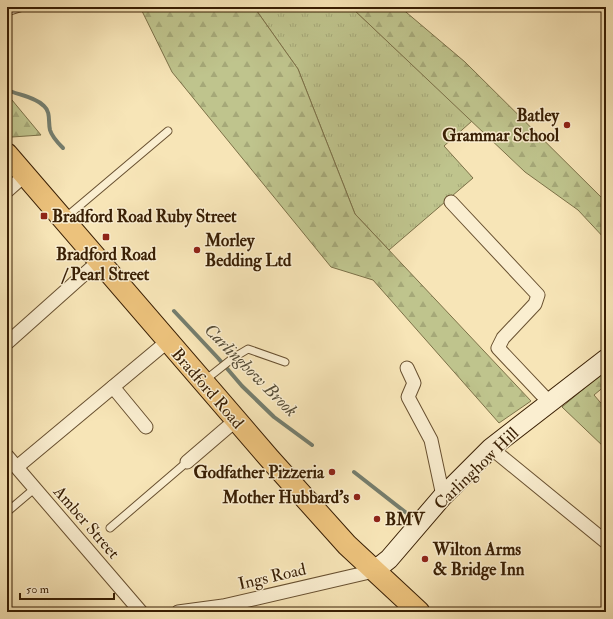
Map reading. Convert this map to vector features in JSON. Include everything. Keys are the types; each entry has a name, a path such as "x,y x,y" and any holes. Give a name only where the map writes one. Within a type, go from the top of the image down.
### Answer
{"main road":[{"name":"Bradford Road","path":"7,154 168,341 210,376 236,420 347,545 419,612"}],"street":[{"path":"7,190 24,175"},
{"path":"451,202 538,295 535,304 503,338 498,348 549,402"},
{"path":"7,343 99,261"},
{"path":"17,467 168,341"},
{"name":"Carlinghow Hill","path":"374,571 389,559 443,496 491,448 606,359"},
{"path":"407,368 414,383 408,397 431,440 443,496"},
{"path":"113,387 146,427"},
{"path":"187,462 236,420"},
{"path":"491,448 606,542"},
{"name":"Amber Street","path":"7,456 141,612"},
{"name":"Ings Road","path":"178,612 222,606 374,571"}],"lane":[{"path":"7,12 23,7"},
{"path":"63,220 168,131"},
{"path":"210,376 248,349 285,362"},
{"path":"110,528 187,462"},
{"path":"7,512 34,488"}],"green space":[{"path":"140,7 254,7 298,69 355,214 531,401 499,423 373,280 331,267 172,72"},
{"path":"254,7 351,7 472,121 444,146 473,178 389,250 355,214 298,69"},
{"path":"351,7 400,7 465,62 606,202 606,240 578,210 525,172"},
{"path":"7,94 41,135 12,137 7,131"},
{"path":"606,370 606,385 594,395 606,409 606,449 562,407"}],"waterway":[{"name":"Carlinghow Brook","path":"7,90 32,98 46,108 48,111 51,133 55,140 63,148"},
{"name":"Carlinghow Brook","path":"174,311 242,386 274,417 312,445"},
{"name":"Carlinghow Brook","path":"354,472 409,515"}],"place":[{"name":"Batley Grammar School","path":"567,125"},
{"name":"Bradford Road Ruby Street","path":"44,216"},
{"name":"Bradford Road / Pearl Street","path":"106,237"},
{"name":"Morley Bedding Ltd","path":"197,250"},
{"name":"Godfather Pizzeria","path":"332,472"},
{"name":"Mother Hubbard's","path":"357,497"},
{"name":"BMV","path":"377,519"},
{"name":"Wilton Arms & Bridge Inn","path":"425,559"}]}
